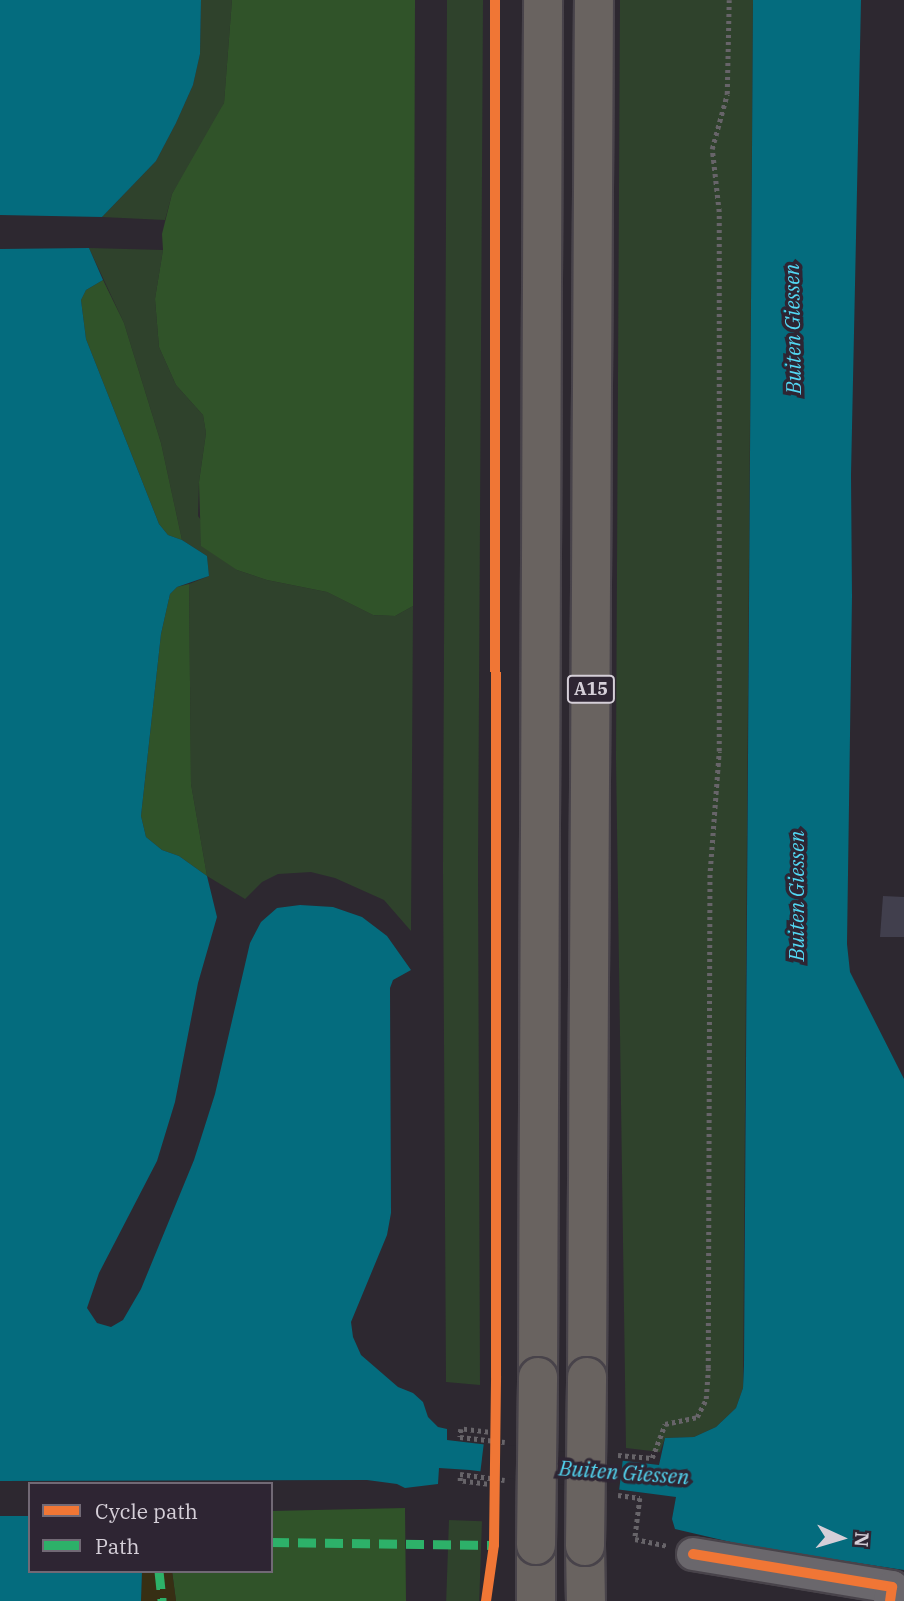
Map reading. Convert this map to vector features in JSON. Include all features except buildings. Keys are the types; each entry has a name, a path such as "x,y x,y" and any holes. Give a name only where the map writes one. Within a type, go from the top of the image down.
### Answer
{"highway":[{"name":"A15","path":"536,1601 543,0"},
{"name":"A15","path":"586,1601 594,0"}],"street":[{"path":"693,1554 892,1587 890,1601"}],"path":[{"path":"611,1454 652,1458 665,1424 697,1417 705,1399 708,1368 710,871 719,751 719,212 712,149 727,94 729,0"},
{"path":"495,1459 495,1428 460,1429 460,1437 514,1443"},
{"path":"460,1481 494,1491 495,1472"},
{"path":"635,1539 654,1542"}],"green space":[{"path":"201,0 232,0 224,103 214,126 172,194 165,220 102,217 156,161 176,123 193,85 200,54"},
{"path":"232,0 415,0 413,606 395,616 373,615 327,592 267,580 237,570 201,546 199,482 206,433 203,415 176,385 159,347 155,299 163,250 162,234 172,194 224,103"},
{"path":"447,0 483,0 478,869 480,1385 446,1382 443,869"},
{"path":"620,0 753,0 743,1388 736,1408 716,1427 694,1437 665,1438 660,1452 626,1448 616,758"},
{"path":"89,248 163,250 155,299 159,347 176,385 203,415 206,433 199,482 198,516 237,570 267,580 327,592 373,615 395,616 413,606 411,931 384,900 335,878 311,872 278,874 262,882 245,899 207,876 191,784 189,584 209,576 207,556 182,540 161,443 124,323"},
{"path":"103,280 124,323 161,443 182,540 168,535 159,524 86,339 81,300 86,290"},
{"path":"189,584 191,784 207,876 179,856 162,850 146,837 141,816 161,634 170,594 177,587"},
{"path":"405,1508 406,1601 176,1601 172,1573 273,1573 273,1511"},
{"path":"449,1520 482,1521 479,1601 446,1601"}],"sand":[{"path":"142,1573 172,1573 176,1601 141,1601"}],"water":[{"path":"0,0 201,0 200,54 193,85 176,123 156,161 102,217 0,215"},
{"name":"Buiten Giessen","path":"753,0 861,0 851,475 847,944 850,972 904,1079 904,1570 752,1547 675,1529 672,1519 676,1497 470,1470 439,1468 438,1484 405,1488 397,1484 367,1480 0,1481 0,249 89,248 103,280 86,290 81,300 86,339 159,524 168,535 182,540 207,556 209,576 177,587 170,594 161,634 141,816 146,837 162,850 179,856 207,876 217,917 198,983 175,1102 157,1161 99,1273 87,1308 97,1323 111,1327 123,1320 141,1289 194,1160 215,1094 250,943 261,922 277,908 300,905 333,907 362,917 387,936 411,970 393,980 390,988 391,1213 387,1235 351,1322 353,1337 361,1355 398,1387 413,1393 423,1402 428,1417 438,1427 447,1429 447,1440 659,1465 665,1438 694,1437 716,1427 736,1408 743,1388 744,1365"},
{"path":"0,1516 28,1516 28,1573 142,1573 141,1601 0,1601"}],"pier":[{"path":"484,1442 623,1459 619,1492 480,1475"}],"marked path":[{"path":"273,1542 494,1545"},
{"path":"159,1573 162,1601"}],"cycle path":[{"path":"486,1601 494,1545 496,1376 495,0"},
{"path":"693,1554 892,1587 890,1601"}]}
